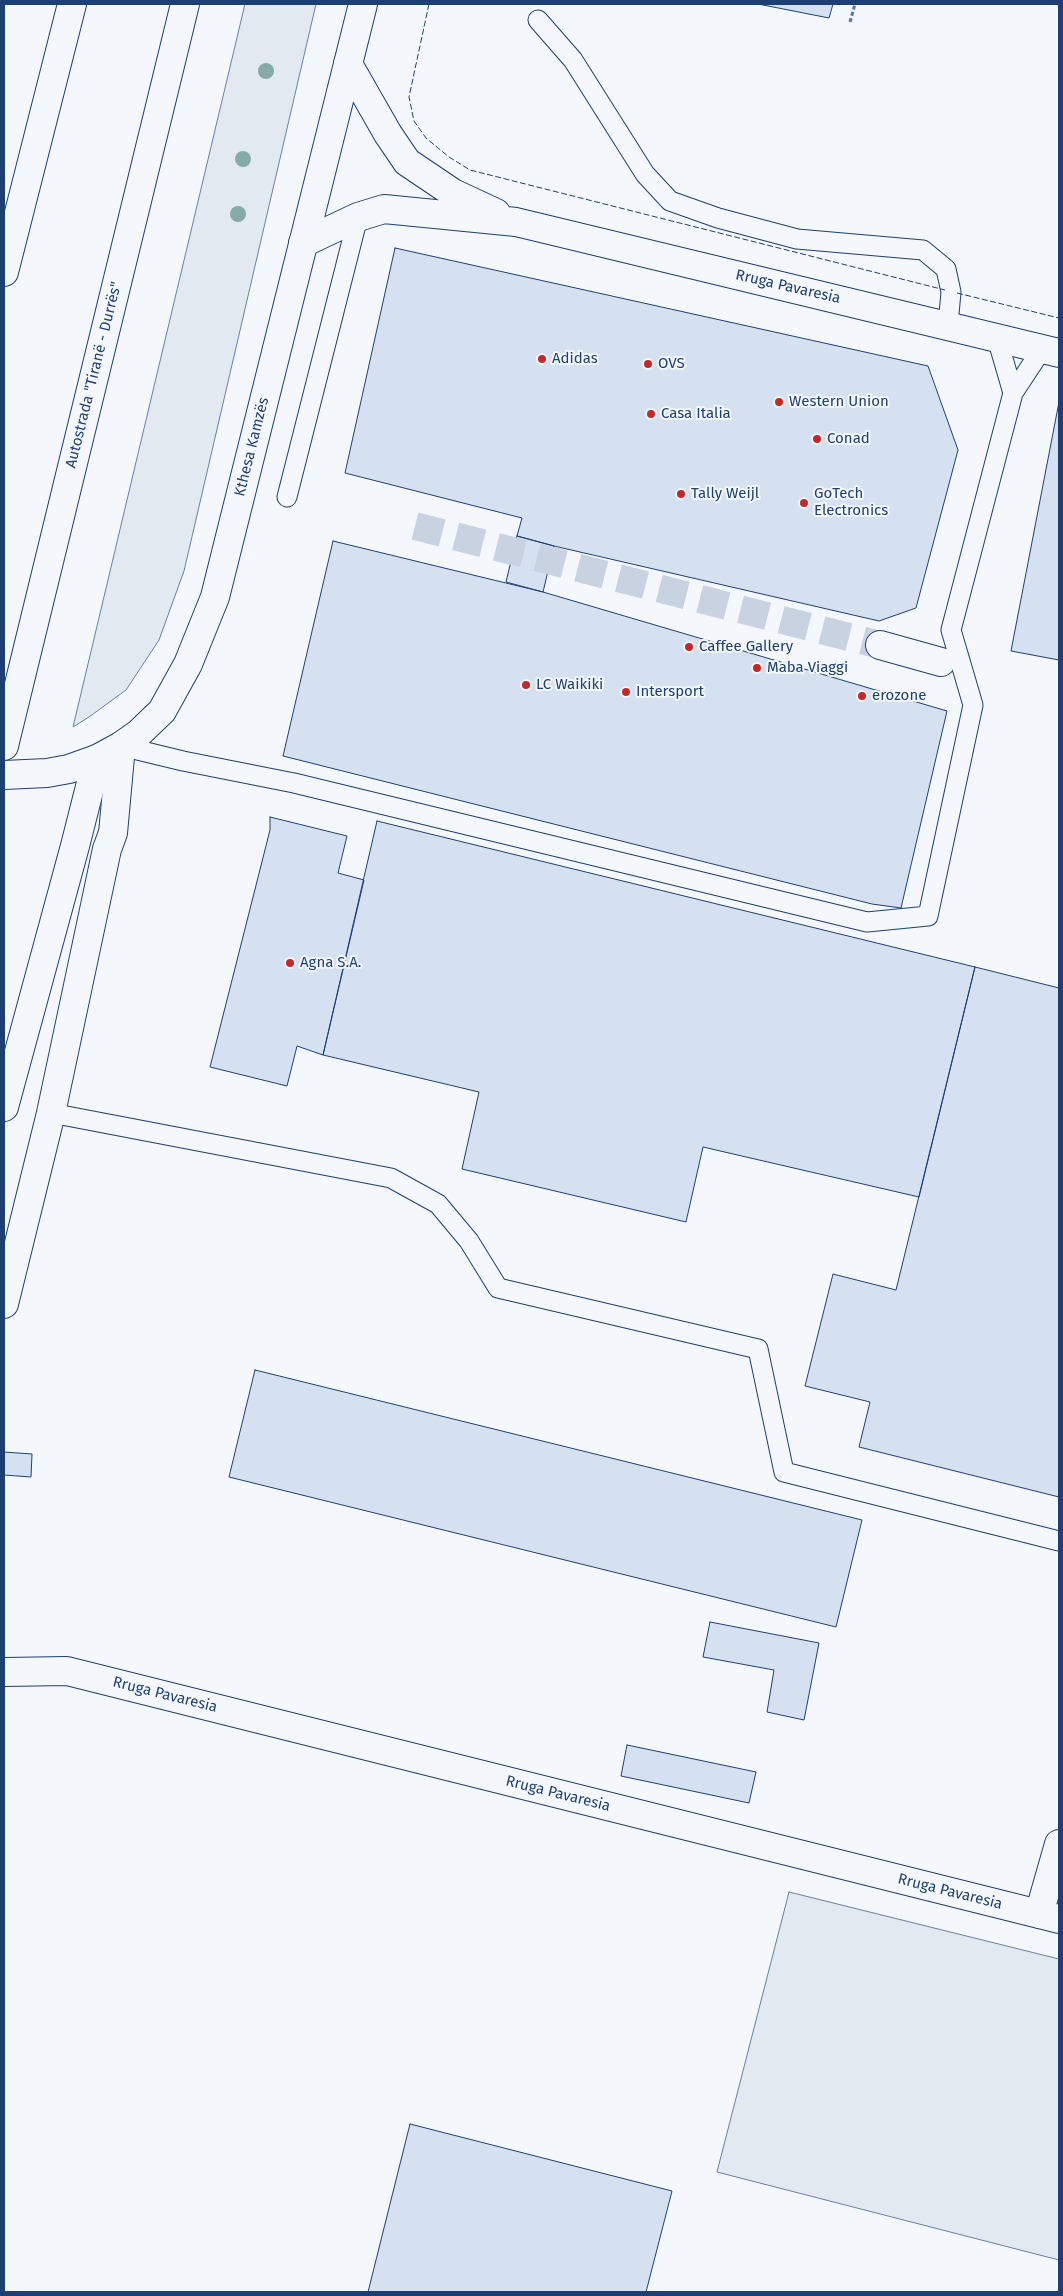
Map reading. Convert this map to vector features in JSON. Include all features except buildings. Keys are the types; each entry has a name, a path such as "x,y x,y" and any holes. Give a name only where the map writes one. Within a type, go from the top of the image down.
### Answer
{"main road":[{"path":"4,272 72,4"},
{"name":"Autostrada \"Tiranë - Durrës\"","path":"4,746 185,4"},
{"name":"Kthesa Kamzës","path":"4,775 62,770 97,759 122,746 162,712 188,664 215,597 362,4"},
{"path":"348,64 388,134 407,162 453,193 516,222"},
{"path":"303,242 384,209 516,222"},
{"name":"Rruga Pavaresia","path":"516,222 1050,351"},
{"path":"880,645 941,662"},
{"path":"4,1304 51,1113 107,850 113,833 122,746"},
{"path":"4,1108 97,759"},
{"name":"Rruga Pavaresia","path":"4,1672 67,1671 1049,1917 1059,1844"}],"lane":[{"path":"538,20 573,60 645,174 670,200 718,218 797,239 923,250 946,268 951,292 948,325"},
{"path":"287,496 358,218"},
{"path":"997,338 1014,394"},
{"path":"122,746 183,761 294,783 867,922 928,916 973,705 952,630 1014,394 1050,351"},
{"path":"51,1113 391,1178 438,1204 469,1241 498,1288 758,1349 784,1472 1059,1541"}],"path":[{"path":"850,22 855,4"}],"shaded area":[{"path":"245,4 316,4 184,571 159,640 126,690 73,727"},
{"path":"789,1892 1059,1959 1059,2260 717,2172"}],"tunnel":[{"path":"415,526 880,645"}],"fence":[{"path":"429,4 409,97 414,121 426,138 449,157 470,170 945,290"},
{"path":"957,293 1059,318"}],"place":[{"name":"Adidas","path":"542,359"},
{"name":"OVS","path":"648,364"},
{"name":"Western Union","path":"779,402"},
{"name":"Casa Italia","path":"651,414"},
{"name":"Conad","path":"817,439"},
{"name":"Tally Weijl","path":"681,494"},
{"name":"GoTech Electronics","path":"804,503"},
{"name":"Caffee Gallery","path":"689,647"},
{"name":"Maba Viaggi","path":"757,668"},
{"name":"LC Waikiki","path":"526,685"},
{"name":"Intersport","path":"626,692"},
{"name":"erozone","path":"862,696"},
{"name":"Agna S.A.","path":"290,963"}]}
